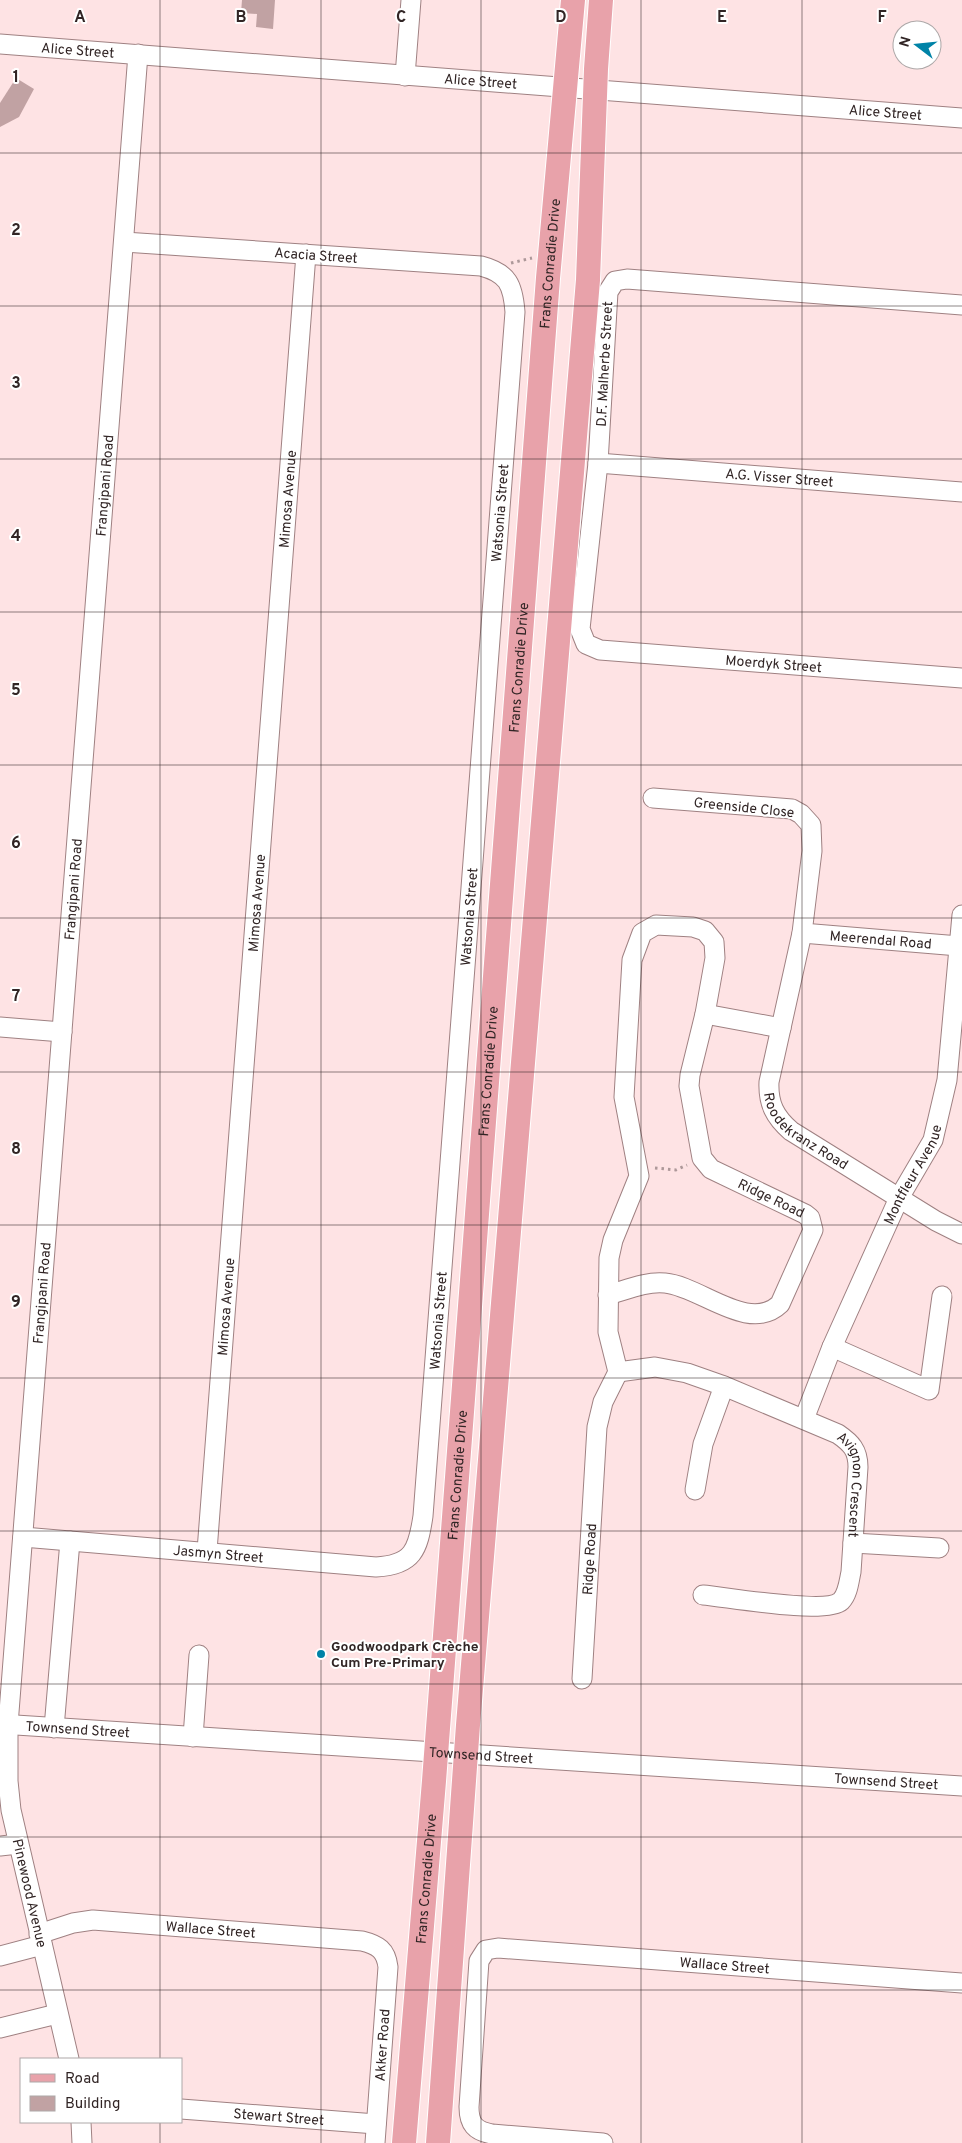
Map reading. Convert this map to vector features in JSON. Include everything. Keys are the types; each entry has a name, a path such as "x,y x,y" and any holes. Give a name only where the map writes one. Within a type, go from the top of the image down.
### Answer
{"main road":[{"name":"Frans Conradie Drive","path":"404,2143 546,298 573,0"},
{"path":"438,2143 466,1753 587,290 601,0"}],"street":[{"path":"405,76 411,0"},
{"name":"Alice Street","path":"0,44 962,118"},
{"name":"Frangipani Road","path":"4,1725 23,1537 138,54"},
{"name":"Acacia Street","path":"124,242 481,266 502,275"},
{"name":"Mimosa Avenue","path":"207,1551 306,254"},
{"name":"Watsonia Street","path":"411,1556 418,1544 423,1516 440,1269 515,312 511,287 502,275"},
{"name":"D.F. Malherbe Street","path":"586,644 580,629 598,463 608,292 615,281 627,279 962,305"},
{"name":"A.G. Visser Street","path":"598,463 962,492"},
{"name":"Moerdyk Street","path":"586,644 600,650 962,678"},
{"name":"Greenside Close","path":"653,798 792,810 807,818 813,834 802,933"},
{"name":"Montfleur Avenue","path":"804,1418 832,1347 899,1198 935,1134 947,1080 962,915"},
{"path":"618,1372 608,1332 609,1258 613,1240 636,1186 638,1172 624,1097 632,960 638,941 650,927 656,925 693,928 704,931 710,936 715,949 705,1014 690,1080 692,1106 702,1158"},
{"name":"Meerendal Road","path":"802,933 959,946"},
{"name":"Roodekranz Road","path":"802,933 769,1090 771,1107 791,1131 936,1221 962,1234"},
{"path":"705,1014 781,1028"},
{"path":"0,1027 62,1032"},
{"name":"Ridge Road","path":"608,1295 648,1284 666,1283 751,1314 761,1315 773,1311 780,1304 809,1242 812,1230 810,1218 711,1169 702,1158"},
{"path":"832,1347 929,1390 942,1296"},
{"name":"Avignon Crescent","path":"618,1372 656,1367 687,1373 804,1418 838,1434 853,1446 856,1452 858,1467 849,1585 841,1600 831,1606 807,1606 703,1595"},
{"name":"Ridge Road","path":"582,1679 597,1427 603,1402 618,1372"},
{"path":"695,1490 703,1444 724,1386"},
{"name":"Jasmyn Street","path":"23,1537 207,1551 376,1567 401,1563 411,1556"},
{"path":"54,1728 70,1541"},
{"path":"853,1543 939,1548"},
{"path":"193,1737 199,1655"},
{"name":"Townsend Street","path":"4,1725 962,1786"},
{"name":"Pinewood Avenue","path":"4,1725 9,1795 9,1845 40,1940 69,2058"},
{"name":"Wallace Street","path":"0,1956 40,1940 73,1923 93,1920 362,1941 381,1948"},
{"name":"Akker Road","path":"375,2143 388,1967 386,1954 381,1948"},
{"name":"Wallace Street","path":"603,2143 492,2134 482,2132 473,2126 470,2120 469,2107 478,1970 481,1956 486,1950 498,1948 962,1983"},
{"path":"0,2028 57,2014"},
{"name":"Stewart Street","path":"182,2109 376,2124"},
{"path":"81,2123 82,2143"}],"path":[{"path":"502,275 508,264 537,258"},
{"path":"638,1172 656,1168 676,1170 702,1158"}],"building":[{"path":"242,0 275,0 273,29 256,27 257,14 241,13"},
{"path":"16,78 34,89 19,117 0,127 0,103"}],"place":[{"name":"Goodwoodpark Crèche Cum Pre-Primary","path":"321,1654"}]}
